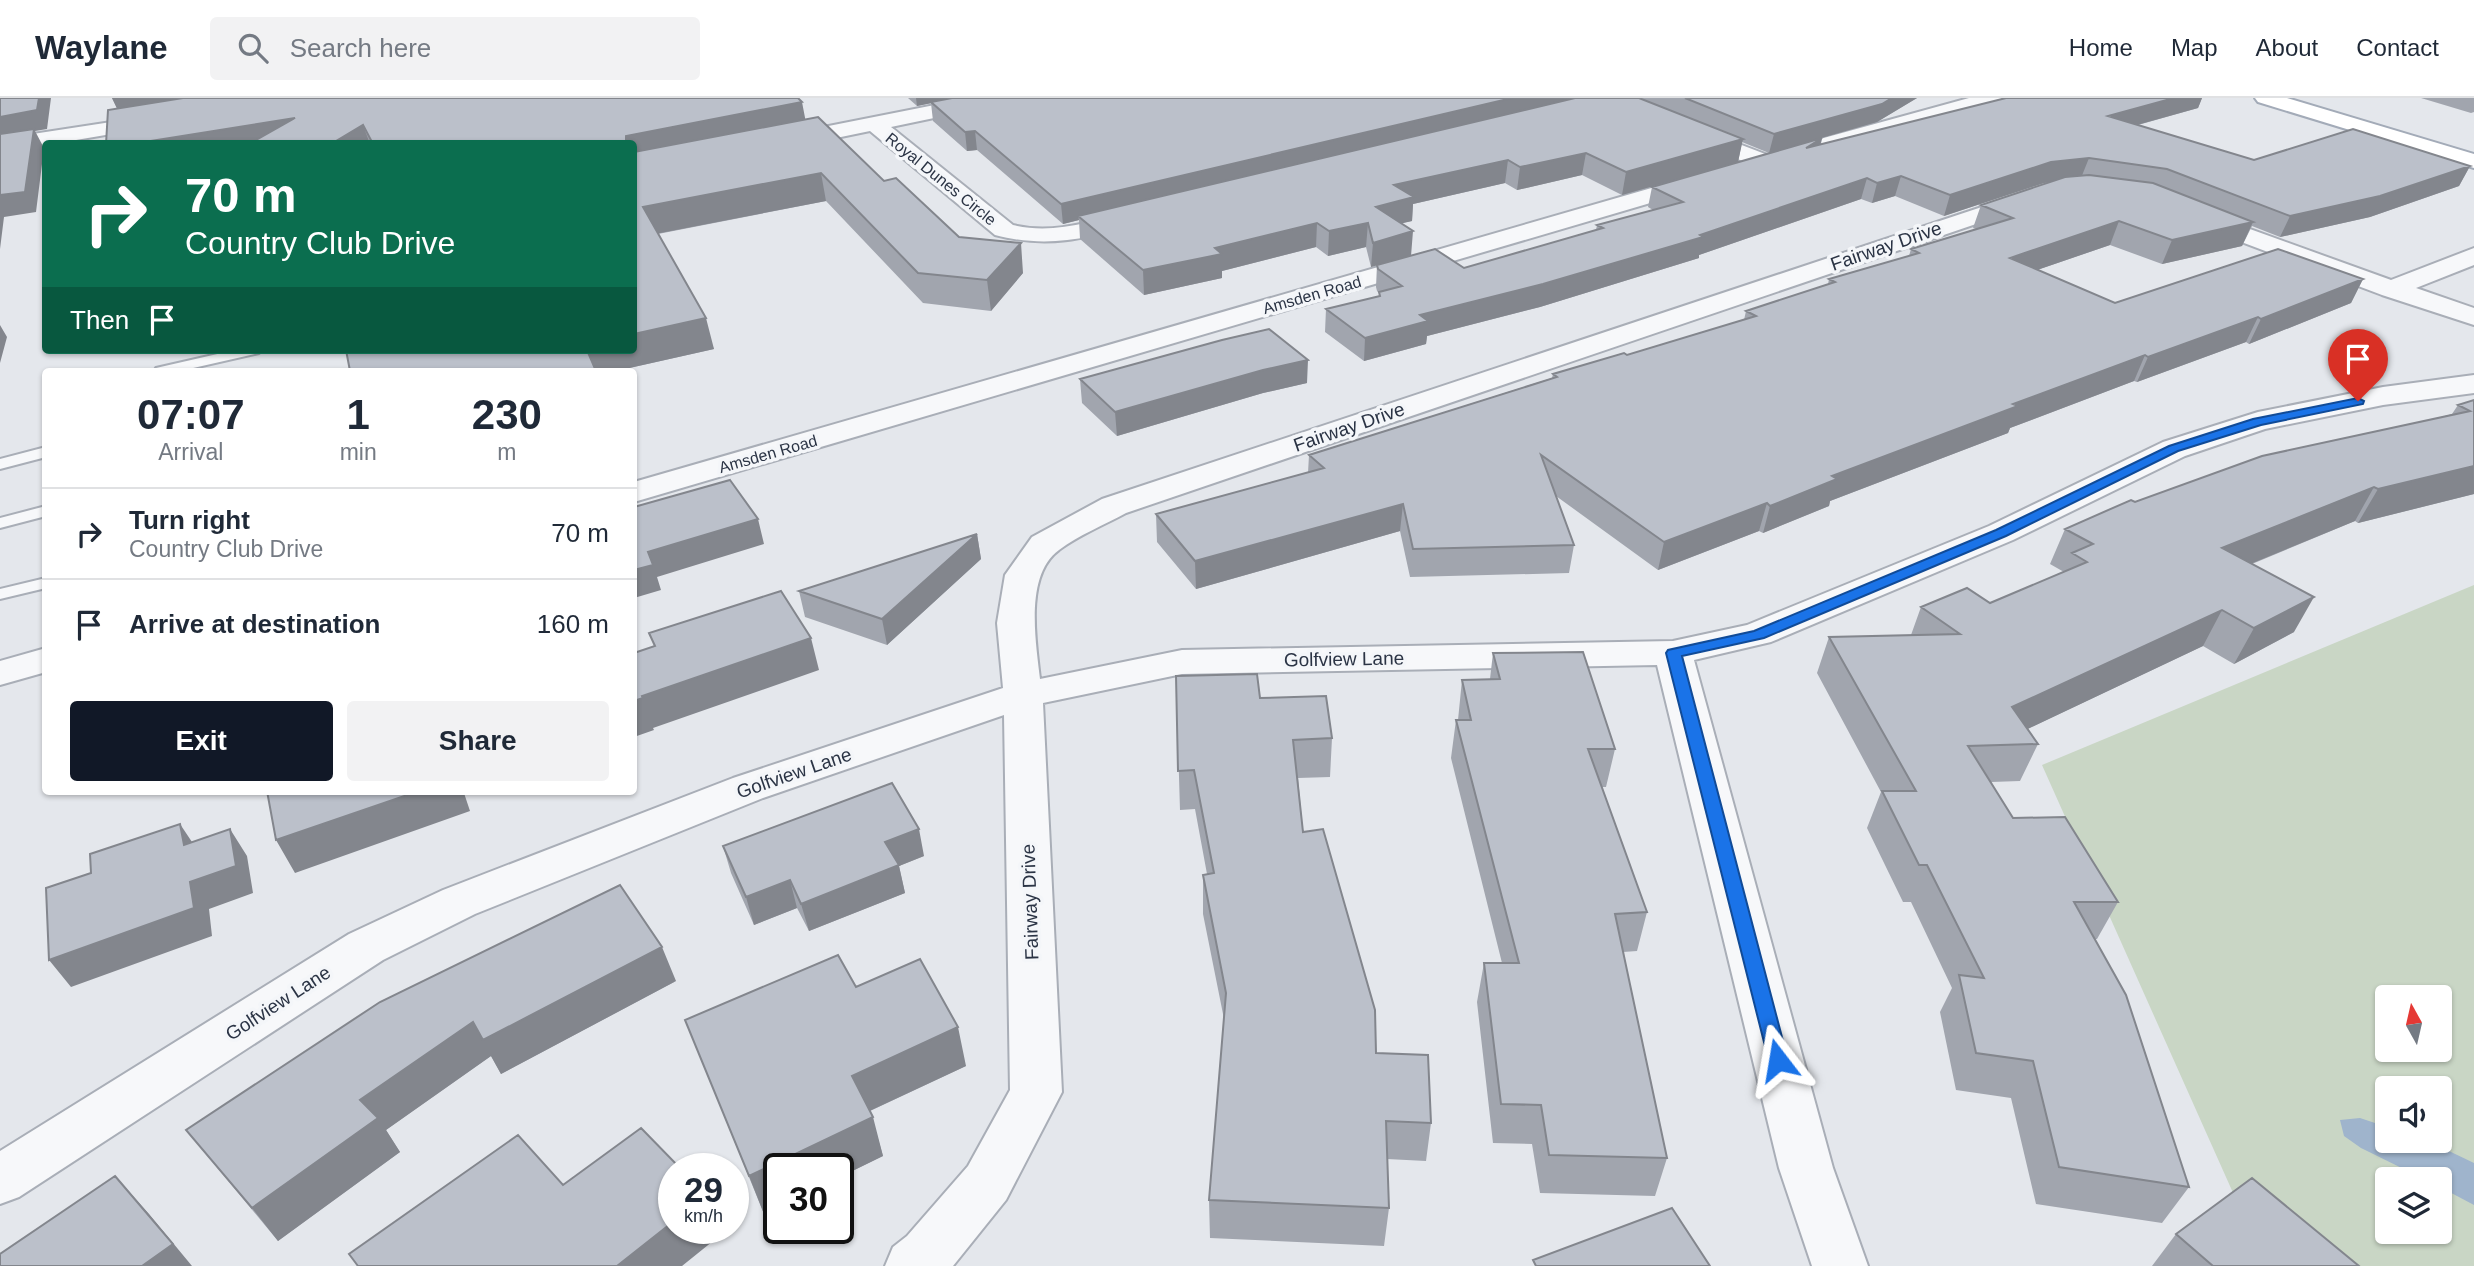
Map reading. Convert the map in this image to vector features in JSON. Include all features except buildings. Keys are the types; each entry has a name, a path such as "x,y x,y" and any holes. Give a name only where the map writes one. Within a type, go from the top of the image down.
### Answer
{"main road":[{"path":"2265,98 2474,161"}],"street":[{"path":"767,145 1001,98"},
{"name":"Amsden Road","path":"637,491 1992,98"},
{"path":"0,146 177,118"},
{"name":"Royal Dunes Circle","path":"873,123 1004,230 1021,236 1046,238 1154,214"},
{"path":"1676,126 1765,162"},
{"name":"Fairway Drive","path":"913,1266 927,1255 987,1183 1035,1092 1023,695 1015,624 1023,575 1044,544 1114,506 2053,190"},
{"path":"2173,207 2390,289 2474,317"},
{"path":"2390,289 2474,256"},
{"name":"Golfview Lane","path":"0,1180 366,947 458,902 748,788 1023,695 1182,662 1674,653 1758,634 2001,533 2174,449 2258,421 2383,397 2474,384"},
{"path":"1674,653 1806,1168 1840,1266"},
{"path":"0,673 42,661"}],"lane":[{"path":"173,368 236,354"},
{"path":"0,464 42,453"},
{"path":"0,523 42,512"},
{"path":"0,594 42,584"}],"green space":[{"path":"2474,585 2474,1266 2321,1266 2234,1195 2042,765"}],"water":[{"path":"2360,1118 2375,1123 2375,1153 2452,1152 2474,1163 2474,1205 2452,1193 2452,1167 2400,1167 2361,1148 2344,1136 2340,1120"}],"route":[{"path":"1778,1060 1674,653 1758,634 2001,533 2174,449 2258,421 2358,401"}]}
